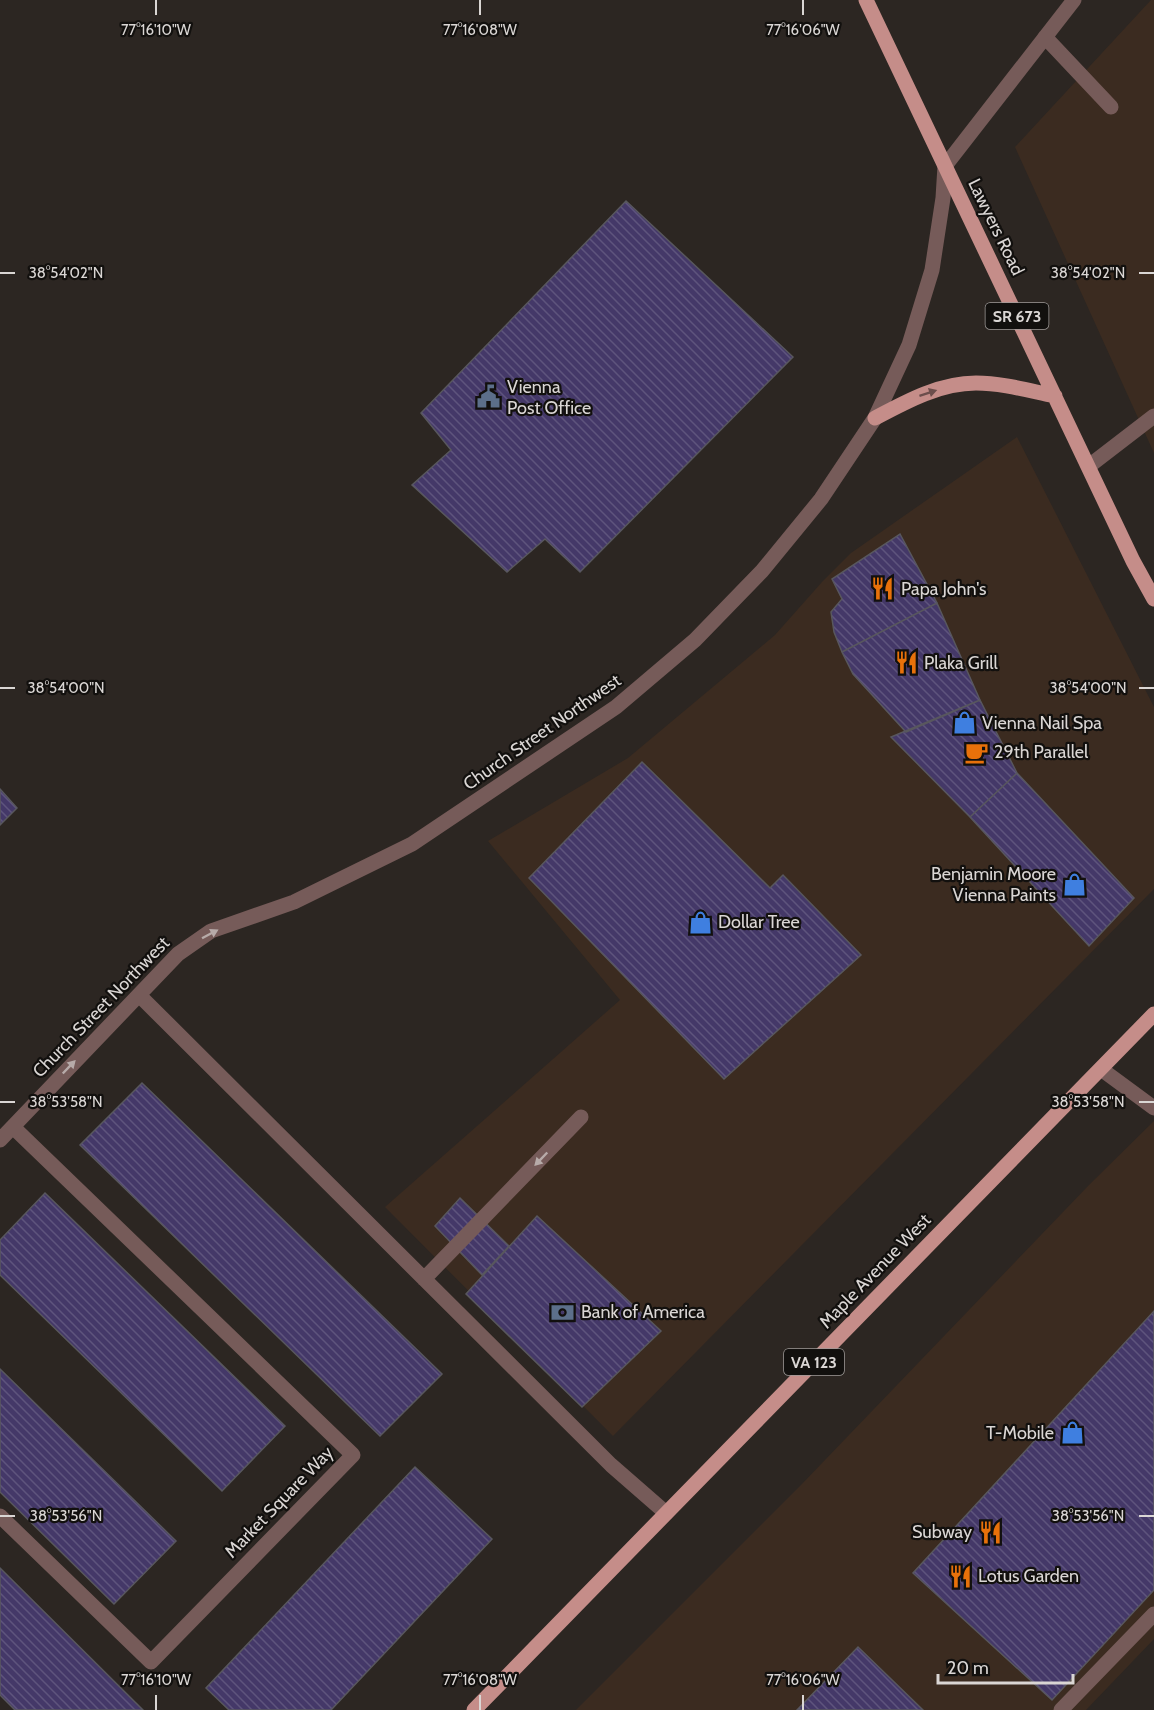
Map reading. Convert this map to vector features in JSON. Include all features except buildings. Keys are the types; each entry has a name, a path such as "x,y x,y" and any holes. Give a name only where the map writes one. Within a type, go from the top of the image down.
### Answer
{"main road":[{"name":"Lawyers Road","path":"866,0 1133,561 1154,599"},
{"path":"875,418 930,392 974,383 1055,396"},
{"name":"Maple Avenue West","path":"474,1710 1154,1014"}],"street":[{"path":"945,165 1074,0"},
{"path":"1045,37 1111,107"},
{"name":"Church Street Northwest","path":"0,1140 178,954 212,931 294,902 422,838 616,707 695,640 762,571 821,499 875,418 909,345 932,270 943,198 945,165"},
{"path":"1089,466 1154,416"},
{"path":"139,995 611,1465 666,1513"},
{"path":"1101,1069 1154,1108"},
{"path":"424,1279 582,1117"},
{"name":"Market Square Way","path":"0,1516 151,1662 353,1455 13,1127"},
{"path":"1061,1710 1154,1614"}],"shaded area":[{"path":"1151,0 1154,0 1154,453 1015,147"},
{"path":"1017,437 1154,707 1154,889 613,1436 385,1207 620,1000 488,841 628,758 775,635 851,553"},
{"path":"1154,1121 1154,1639 1086,1710 576,1710 801,1485 1089,1185"}],"place":[{"name":"Vienna Post Office","path":"489,397"},
{"name":"Papa John's","path":"883,589"},
{"name":"Plaka Grill","path":"906,663"},
{"name":"Vienna Nail Spa","path":"964,723"},
{"name":"29th Parallel","path":"976,752"},
{"name":"Benjamin Moore Vienna Paints","path":"1074,884"},
{"name":"Dollar Tree","path":"700,922"},
{"name":"Bank of America","path":"563,1312"},
{"name":"T-Mobile","path":"1072,1433"},
{"name":"Subway","path":"990,1532"},
{"name":"Lotus Garden","path":"960,1576"}]}
